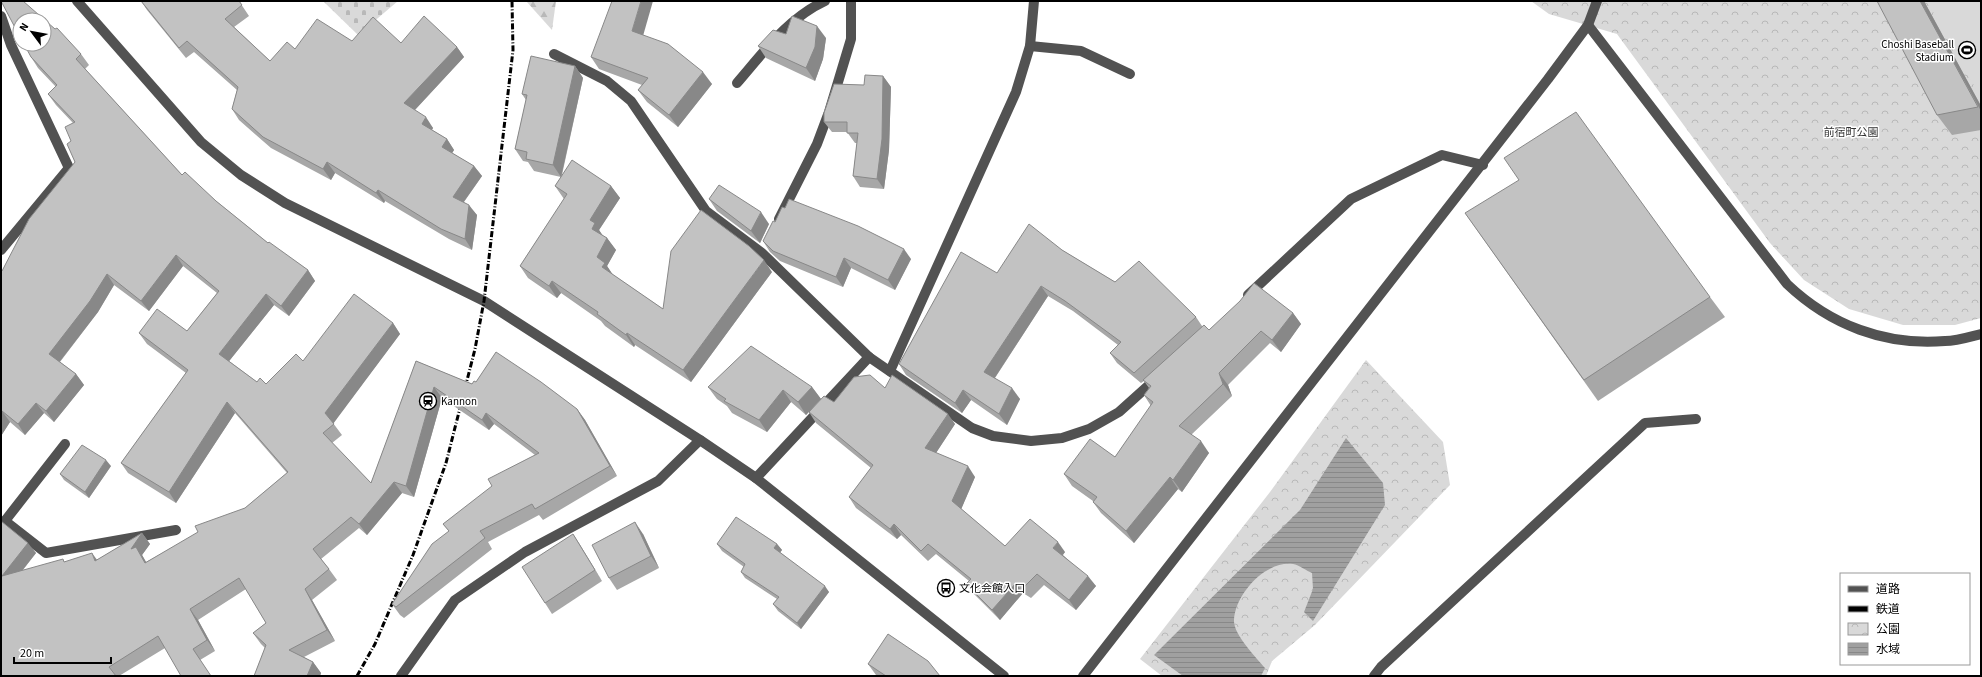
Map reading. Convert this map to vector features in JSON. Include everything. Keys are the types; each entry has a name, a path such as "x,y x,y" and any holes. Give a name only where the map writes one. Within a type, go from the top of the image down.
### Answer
{"street":[{"path":"77,1 201,142 241,175 285,203 484,301 700,440 756,478 1004,676"},
{"path":"737,83 777,36 810,8 825,1"},
{"path":"776,226 817,144 829,112 852,39 851,1"},
{"path":"890,371 1016,92 1030,46 1034,1"},
{"path":"1083,676 1483,165 1588,25 1597,1"},
{"path":"1,16 11,45 69,168 1,250"},
{"path":"1588,25 1787,284 1806,302 1832,318 1860,330 1904,342 1946,342 1981,334"},
{"path":"1030,46 1081,51 1130,74"},
{"path":"554,54 607,81 631,101 706,211 764,250 869,357 972,428 993,436 1032,441 1062,438 1089,429 1119,412 1165,371"},
{"path":"1240,303 1350,199 1442,155 1483,165"},
{"path":"756,478 869,357"},
{"path":"1374,676 1381,667 1645,423 1696,419"},
{"path":"401,676 455,600 525,552 658,481 700,440"},
{"path":"65,444 3,524 46,553 176,530"}],"green space":[{"path":"323,1 398,1 358,35"},
{"path":"526,1 556,1 552,30"},
{"name":"前宿町公園","path":"1531,1 1981,1 1981,318 1955,325 1903,325 1849,309 1804,280 1770,243 1617,34 1549,14"},
{"name":"Choshi Baseball Stadium","path":"1927,1 1981,1 1981,98"},
{"path":"1366,360 1443,442 1450,485 1315,625 1272,661 1266,676 1162,676 1140,659 1270,492"}],"water":[{"path":"1346,438 1383,483 1385,505 1313,621 1304,612 1313,589 1312,573 1293,564 1283,564 1273,567 1263,573 1246,590 1236,610 1234,620 1237,632 1265,668 1261,676 1183,676 1154,655 1300,510"}],"building":[{"path":"1,1 23,1 36,12 12,12 12,22"},
{"path":"141,1 239,1 242,5 225,19 270,61 287,42 295,49 317,19 352,41 373,17 401,43 424,16 457,47 404,103 426,117 422,124 447,139 442,147 474,166 453,197 469,205 465,239 441,229 378,190 376,193 327,162 323,169 263,137 232,109 238,87 187,41 179,48"},
{"path":"612,1 641,1 632,31 668,44 703,72 669,115 638,90 648,78 591,57"},
{"path":"1877,1 1920,1 1978,107 1937,115"},
{"path":"792,16 817,26 815,47 806,68 758,46 773,30 786,34"},
{"path":"52,26 55,29 57,28 81,54 76,59 182,175 185,172 216,201 268,243 269,242 308,270 281,306 266,294 219,354 257,382 260,378 266,384 296,354 303,361 354,294 393,323 325,413 334,424 323,433 371,483 416,361 472,384 474,381 476,382 496,352 541,382 577,409 610,466 535,509 532,504 480,531 485,538 396,607 392,604 432,544 449,531 443,524 492,486 488,479 539,453 486,413 482,420 434,387 406,486 394,482 359,524 351,517 313,549 329,569 305,589 327,630 289,650 313,662 307,676 254,676 266,645 253,633 266,623 239,578 190,609 207,640 193,649 211,676 181,676 158,636 109,667 116,676 1,676 1,521 28,543 2,576 63,559 64,562 92,553 95,561 142,533 131,549 136,547 145,563 198,532 195,526 245,508 288,472 227,402 169,492 121,463 188,370 139,333 157,309 187,331 219,291 176,255 141,301 107,274 90,301 49,354 76,374 46,411 36,403 18,424 2,411 1,413 1,270 2,271 29,219 75,162 67,144 71,141 65,127 75,122 48,94 57,85 31,57 28,52 52,52"},
{"path":"531,56 575,66 553,165 526,159 527,152 515,149 527,95 522,94"},
{"path":"865,75 883,76 882,139 877,179 853,176 858,133 847,133 847,122 824,122 824,113 834,84 864,85"},
{"path":"1576,112 1710,297 1584,380 1465,213 1519,180 1504,158"},
{"path":"572,160 611,186 590,220 595,223 592,229 607,238 597,257 605,263 602,267 663,309 671,251 701,210 749,246 764,260 683,370 627,333 626,335 597,314 598,312 552,281 549,286 520,266 567,194 555,186"},
{"path":"719,185 761,212 751,231 709,199"},
{"path":"789,199 858,226 904,249 888,280 844,258 836,277 773,251 763,241 773,221 775,222 782,207 785,208"},
{"path":"1029,224 1062,250 1115,282 1139,261 1196,317 1134,373 1110,353 1121,342 1065,301 1041,286 984,372 1012,388 999,414 963,390 955,403 899,364 961,252 997,273"},
{"path":"1254,283 1293,313 1272,340 1261,331 1219,373 1223,384 1179,426 1201,441 1173,480 1170,477 1126,531 1093,502 1097,497 1064,474 1090,439 1115,457 1153,402 1144,395 1151,386 1143,380 1204,325 1209,330 1240,301"},
{"path":"751,346 812,387 798,402 783,390 759,420 724,401 726,399 708,387"},
{"path":"870,375 885,388 892,375 948,414 925,448 968,466 952,501 1005,546 1030,519 1058,542 1053,548 1088,576 1069,600 1037,574 1024,587 1016,583 992,610 966,584 971,579 928,544 921,551 894,524 890,529 849,497 873,465 809,412 824,396 834,402 854,377"},
{"path":"82,445 106,460 85,492 60,474"},
{"path":"736,517 777,544 774,548 825,586 797,623 773,604 779,597 741,572 745,564 717,544"},
{"path":"635,522 651,556 609,578 592,545"},
{"path":"573,534 595,570 545,603 522,567"},
{"path":"888,634 928,661 940,676 886,676 868,664"}],"railway":[{"path":"357,676 375,644 413,555 446,463 475,349 484,301 513,50 512,1"}],"place":[{"name":"Choshi Baseball Stadium","path":"1967,50"},
{"name":"Kannon","path":"428,401"},
{"name":"文化会館入口","path":"946,588"}]}
